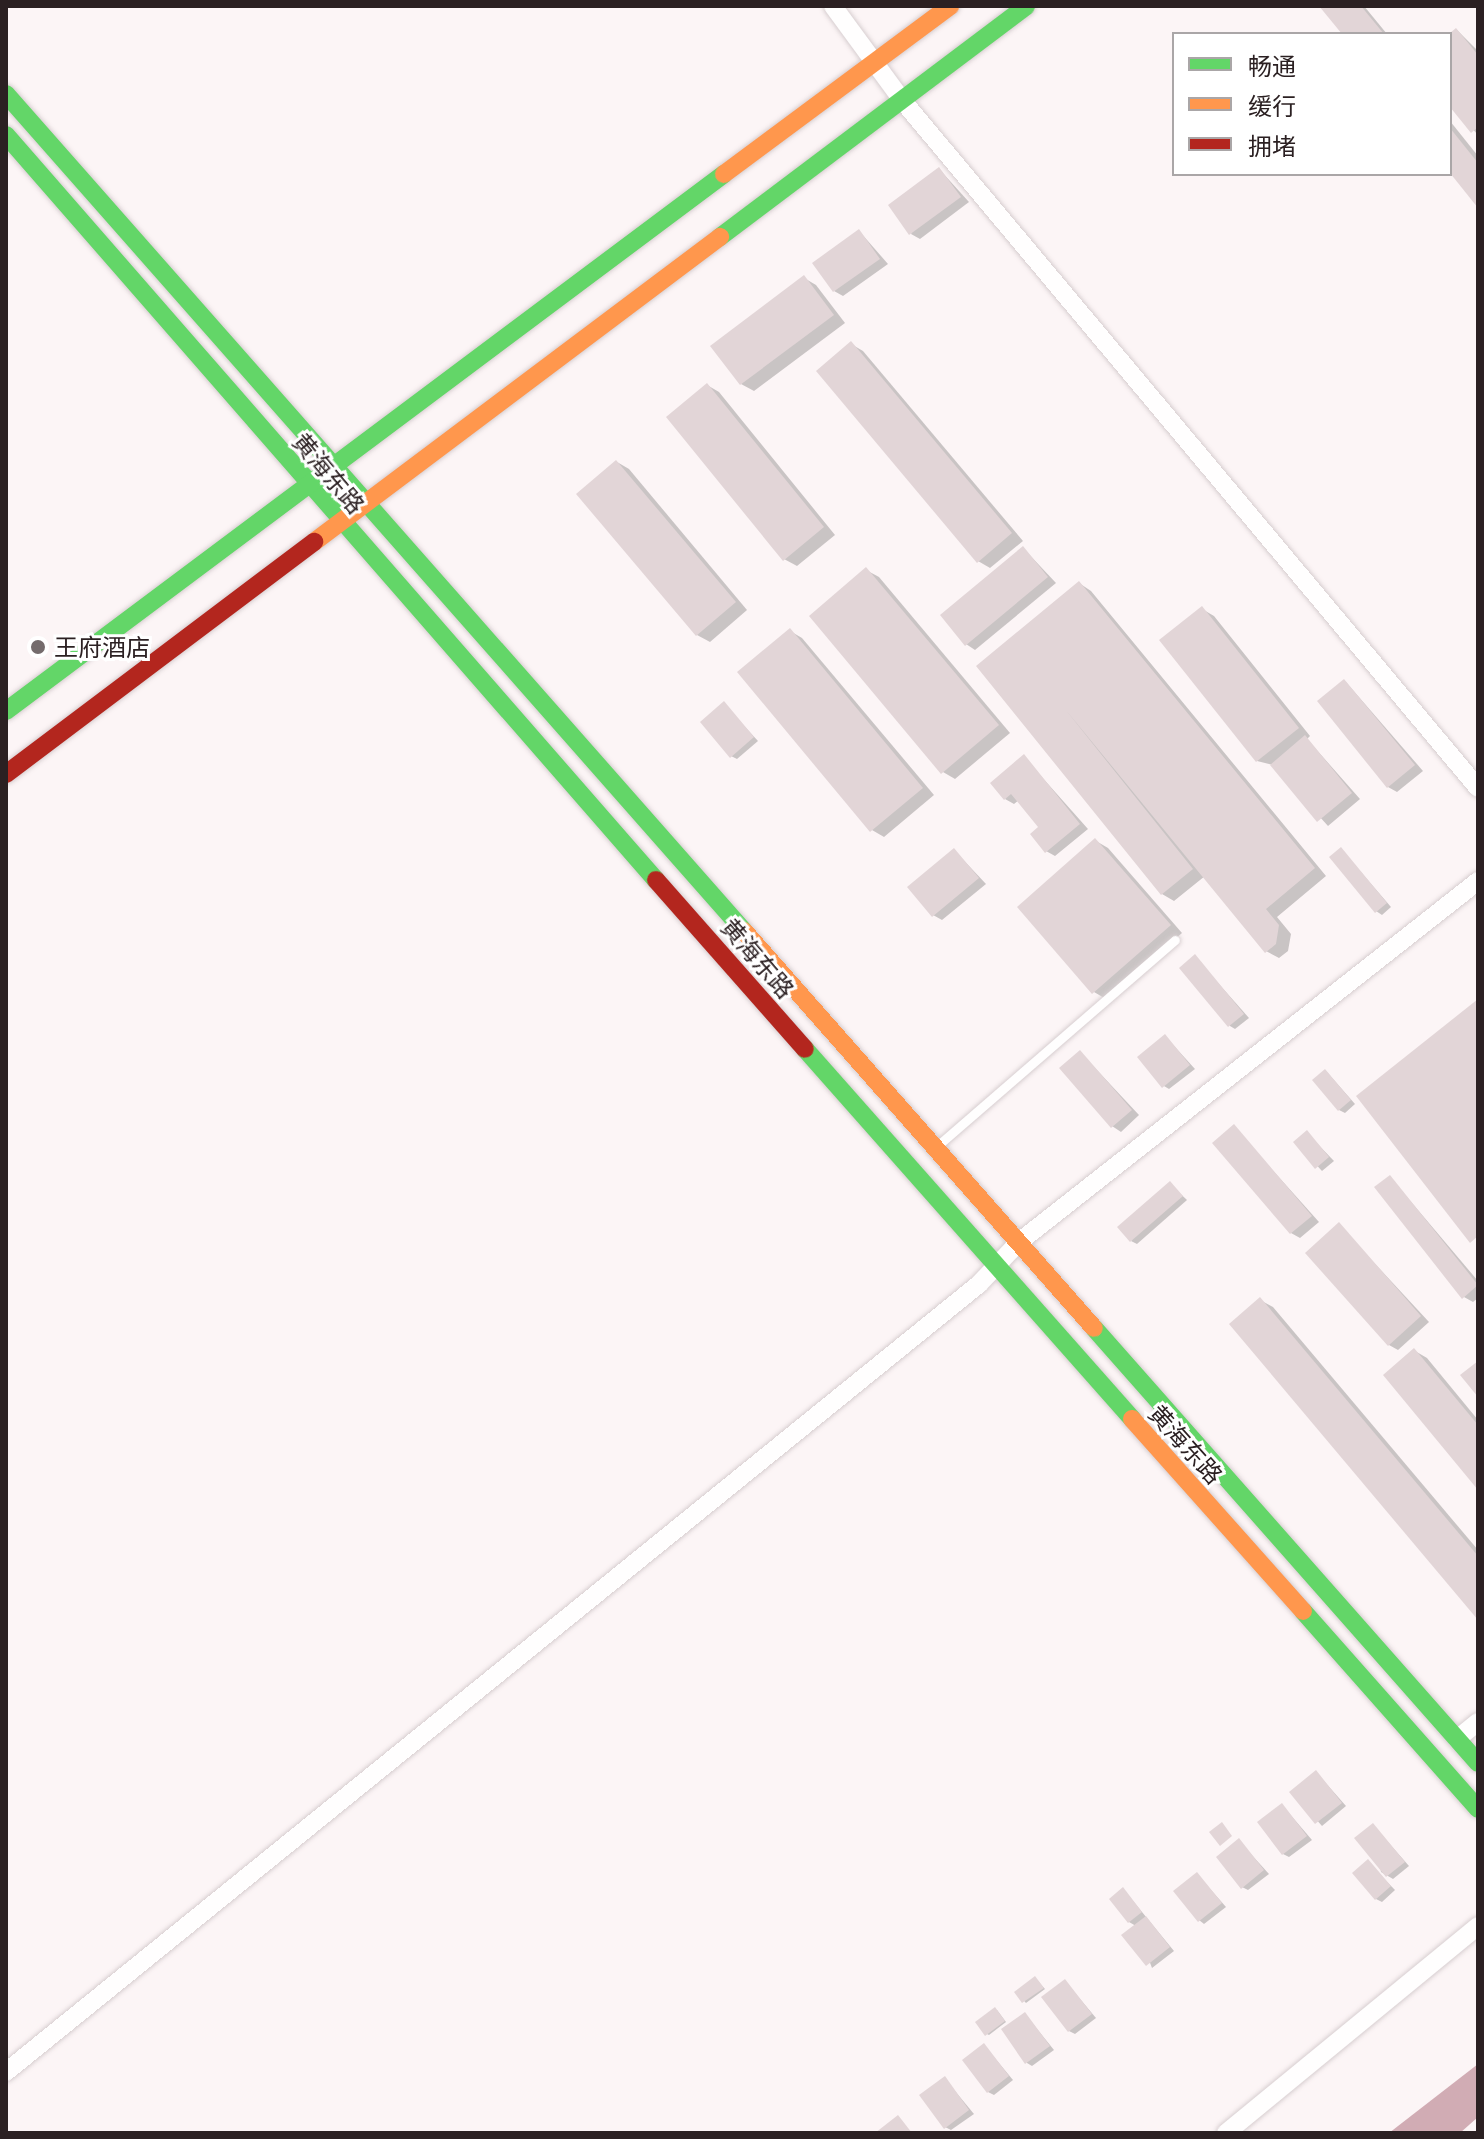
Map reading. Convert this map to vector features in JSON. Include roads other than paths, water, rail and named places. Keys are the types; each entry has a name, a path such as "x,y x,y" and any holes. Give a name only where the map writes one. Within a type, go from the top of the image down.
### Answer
{"street":[{"path":"833,6 902,100 1478,788"},
{"path":"6,711 311,487 950,6"},
{"path":"6,774 368,505 1026,6"},
{"name":"黄海东路","path":"6,94 1478,1763"},
{"name":"黄海东路","path":"6,135 341,525 1478,1809"},
{"path":"6,2072 979,1284 994,1263 1019,1242 1478,881"},
{"path":"1457,1739 1478,1722"},
{"path":"1226,2133 1478,1926"}],"lane":[{"path":"935,1148 1175,940"}],"place":[{"name":"王府酒店","path":"38,647"}]}
